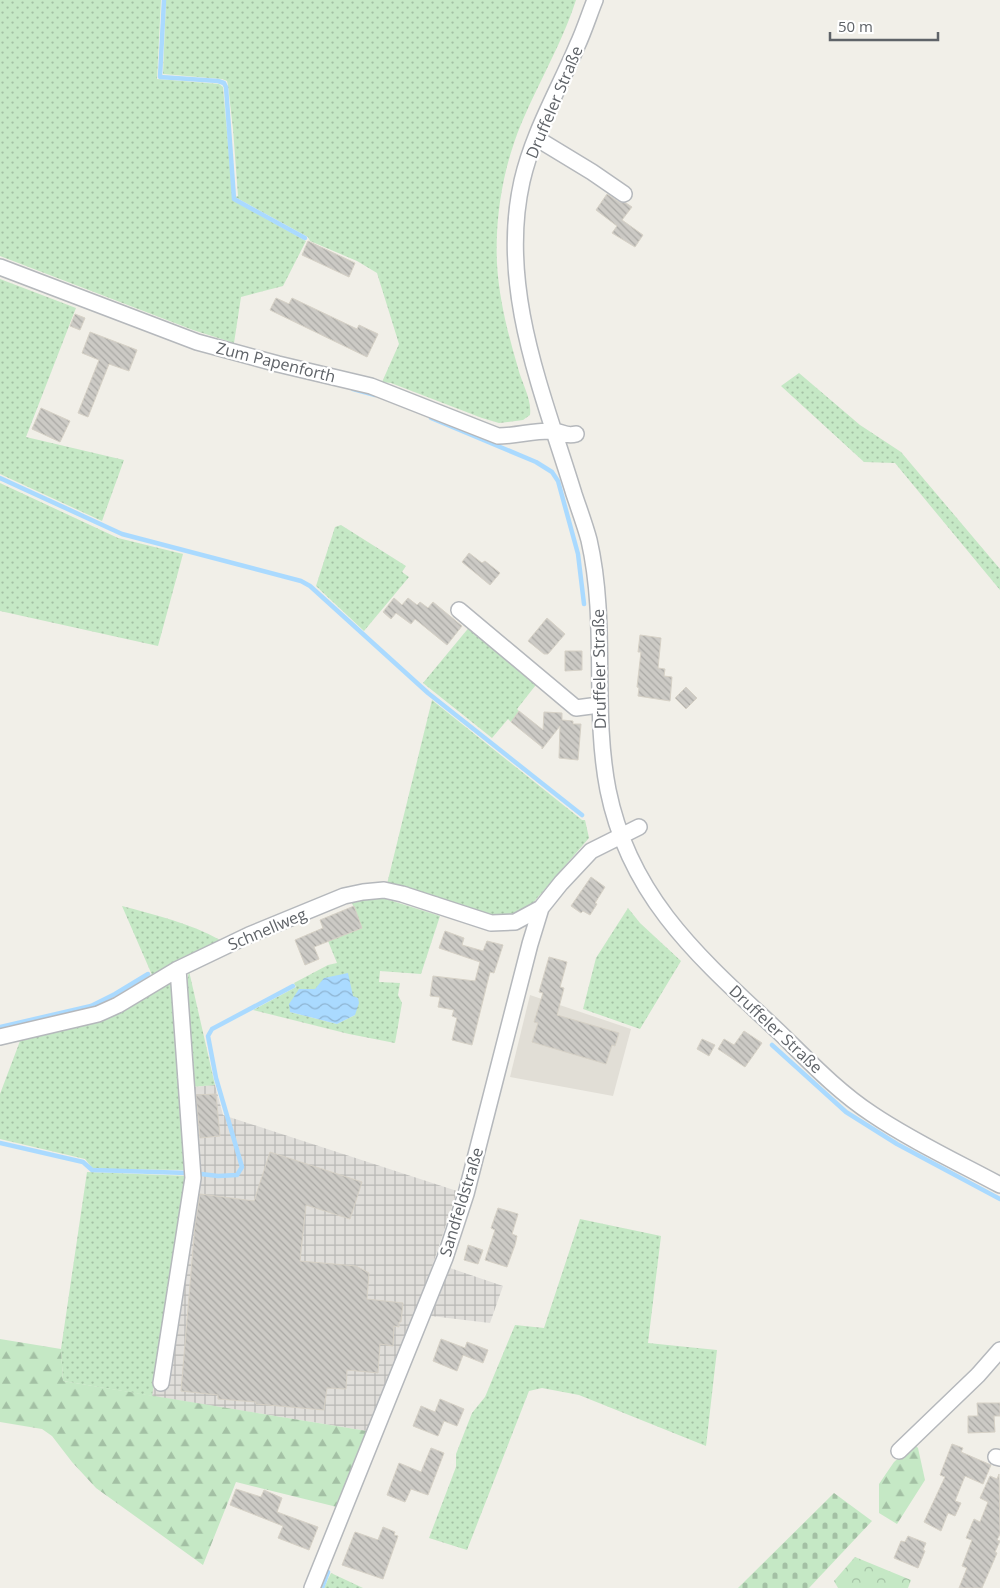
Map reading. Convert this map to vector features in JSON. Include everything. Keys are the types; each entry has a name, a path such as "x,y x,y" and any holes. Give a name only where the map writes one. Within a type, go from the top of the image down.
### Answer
{"street":[{"name":"Druffeler Straße","path":"595,0 578,44 536,138 522,181 515,229 516,277 523,323 534,364 589,540 597,591 602,754 609,794 622,836 648,890 676,931 699,956 833,1084 873,1115 915,1141 1000,1185"},
{"path":"536,138 624,194"},
{"name":"Zum Papenforth","path":"0,267 197,342 371,386 498,436 555,431 568,436 576,434"},
{"path":"459,610 576,708 599,705"},
{"name":"Sandfeldstraße","path":"312,1588 445,1258 466,1194 530,944 541,908 591,850 639,827"},
{"name":"Schnellweg","path":"0,1038 98,1014 118,1005 178,969 249,935 344,896 384,890 491,923 515,922 541,908"},
{"path":"161,1383 194,1178 178,969"},
{"path":"899,1451 978,1375 1000,1350"}],"shaded area":[{"path":"530,995 631,1029 613,1096 510,1077"},
{"path":"215,1085 223,1115 457,1191 424,1291 367,1431 152,1396 189,1176 182,1088"},
{"path":"450,1268 503,1286 490,1323 431,1316"}],"green space":[{"path":"0,0 161,0 157,79 219,84 223,87 233,200 306,241 283,286 241,297 234,343 193,330 0,256"},
{"path":"166,0 576,0 562,37 514,143 502,187 498,218 497,264 504,316 528,397 530,415 523,420 499,423 391,383 382,382 399,344 377,273 357,261 310,241 308,237 235,197 238,196 227,81 163,74"},
{"path":"0,279 76,308 26,437 124,460 102,521 0,474"},
{"path":"799,373 860,425 901,452 1000,569 1000,590 895,463 864,462 781,386"},
{"path":"0,483 118,538 183,554 158,646 0,611"},
{"path":"341,525 406,566 402,572 409,577 364,631 316,586 335,527"},
{"path":"471,625 539,681 517,709 519,711 511,722 508,719 492,738 423,683"},
{"path":"432,700 582,820 585,820 589,838 532,904 509,915 493,916 387,884"},
{"path":"383,898 440,916 421,974 380,971 379,982 400,983 398,995 402,1003 395,1043 349,1034 253,1010 296,987 294,983 328,965 337,963 328,941 362,928 352,903","holes":["299,989 315,989 355,1015 337,1024 290,1012"]},
{"path":"122,906 185,924 220,940 181,958 152,975"},
{"path":"628,908 640,923 681,961 640,1029 583,1009 596,958"},
{"path":"189,971 215,1085 191,1087 184,998"},
{"path":"171,981 175,985 188,1170 93,1169 85,1159 0,1139 0,1094 20,1041 99,1022"},
{"path":"87,1172 189,1176 152,1396 63,1381 61,1349"},
{"path":"580,1219 661,1236 648,1343 717,1350 706,1446 579,1395 542,1388 529,1391 467,1550 429,1538 456,1467 456,1454 472,1413 485,1397 515,1325 544,1328"},
{"path":"0,1339 61,1349 63,1381 367,1431 337,1507 236,1482 203,1565 96,1488 72,1462 52,1436 42,1429 0,1422"},
{"path":"914,1444 918,1448 925,1480 897,1524 879,1513 879,1484 894,1462"},
{"path":"834,1493 872,1521 809,1588 738,1588"},
{"path":"855,1557 911,1580 908,1588 838,1588 834,1581"},
{"path":"331,1573 363,1588 324,1588"}],"water":[{"path":"348,973 353,996 358,998 359,1003 355,1015 337,1024 290,1012 289,1004 299,989 315,989 324,978"}],"building":[{"path":"607,194 619,202 626,203 632,207 622,220 643,235 635,247 612,233 617,226 596,210"},
{"path":"308,241 355,263 349,277 302,255"},
{"path":"276,298 289,304 292,298 357,329 359,325 378,334 367,357 270,310"},
{"path":"75,314 85,318 80,330 70,326"},
{"path":"90,332 137,350 129,371 109,364 88,417 78,413 99,360 82,353"},
{"path":"41,408 70,421 60,442 32,429"},
{"path":"469,553 482,563 485,561 500,573 490,585 462,562"},
{"path":"394,598 402,605 408,598 417,605 420,602 428,608 433,602 462,626 447,645 415,619 411,624 396,613 391,619 383,612"},
{"path":"547,618 565,634 548,654 544,654 528,641"},
{"path":"640,635 661,638 658,668 665,669 664,676 672,677 670,701 638,696 639,688 637,687 641,652 638,652"},
{"path":"565,651 582,651 582,670 565,671"},
{"path":"686,687 697,698 686,709 675,698"},
{"path":"519,711 543,730 544,712 562,713 562,720 573,721 573,724 581,724 578,760 559,758 560,726 542,749 542,747 511,722"},
{"path":"591,877 605,887 590,915 583,911 581,913 571,906"},
{"path":"354,906 362,928 314,947 319,959 305,965 295,940 323,928 320,920"},
{"path":"445,931 464,938 462,945 483,951 487,941 503,945 494,973 490,972 472,1045 452,1040 457,1018 452,1016 454,1010 438,1007 440,997 430,996 433,976 475,981 480,962 439,948"},
{"path":"549,957 567,962 560,987 564,988 557,1015 619,1033 615,1046 612,1045 606,1064 532,1042 538,1023 534,1022 543,993 539,992"},
{"path":"744,1031 762,1043 745,1067 718,1049 724,1039 734,1045"},
{"path":"702,1039 715,1045 709,1056 697,1049"},
{"path":"216,1094 220,1136 200,1138 196,1095"},
{"path":"270,1152 362,1182 350,1219 306,1205 300,1261 356,1266 369,1273 367,1299 403,1303 401,1322 399,1322 399,1327 394,1326 393,1346 380,1344 378,1373 347,1370 346,1389 327,1388 324,1410 218,1399 218,1395 181,1391 195,1225 200,1194 254,1201"},
{"path":"498,1208 518,1214 512,1234 517,1236 507,1267 485,1260 495,1230 491,1228"},
{"path":"468,1245 483,1250 478,1264 464,1260"},
{"path":"441,1339 465,1348 467,1342 488,1350 483,1363 463,1355 457,1371 433,1361"},
{"path":"440,1399 464,1409 457,1426 444,1421 438,1436 413,1426 421,1406 435,1412"},
{"path":"977,1403 1000,1403 1000,1416 994,1416 995,1432 968,1433 968,1416 978,1416"},
{"path":"952,1444 963,1448 961,1452 991,1465 983,1484 965,1476 955,1501 961,1503 955,1516 948,1513 941,1531 924,1522 945,1477 940,1475"},
{"path":"431,1448 444,1453 428,1495 411,1489 405,1502 387,1495 399,1463 421,1472"},
{"path":"999,1474 1000,1534 997,1540 1000,1541 995,1552 997,1553 982,1588 959,1588 967,1568 962,1566 972,1540 966,1538 974,1519 980,1522 988,1502 980,1498 990,1476 997,1479"},
{"path":"236,1489 261,1497 264,1490 282,1498 277,1512 318,1527 309,1550 278,1538 283,1526 230,1505"},
{"path":"383,1527 395,1532 394,1535 398,1536 383,1579 342,1565 355,1532 378,1540"},
{"path":"908,1536 926,1543 918,1568 894,1558 901,1541 905,1542"}],"waterway":[{"path":"164,0 160,77 224,83 226,87 234,199 305,238"},
{"path":"353,389 375,395"},
{"path":"431,418 536,462 552,472 558,481 578,554 584,604"},
{"path":"0,478 122,534 301,581 310,586 428,693 582,815"},
{"path":"0,1027 91,1006 148,974"},
{"path":"201,1174 218,1176 237,1175 242,1167 216,1078 208,1036 212,1029 293,986"},
{"path":"772,1045 846,1112 897,1144 1000,1199"},
{"path":"0,1143 83,1162 92,1170 188,1173"},
{"path":"322,1588 328,1572"}]}
